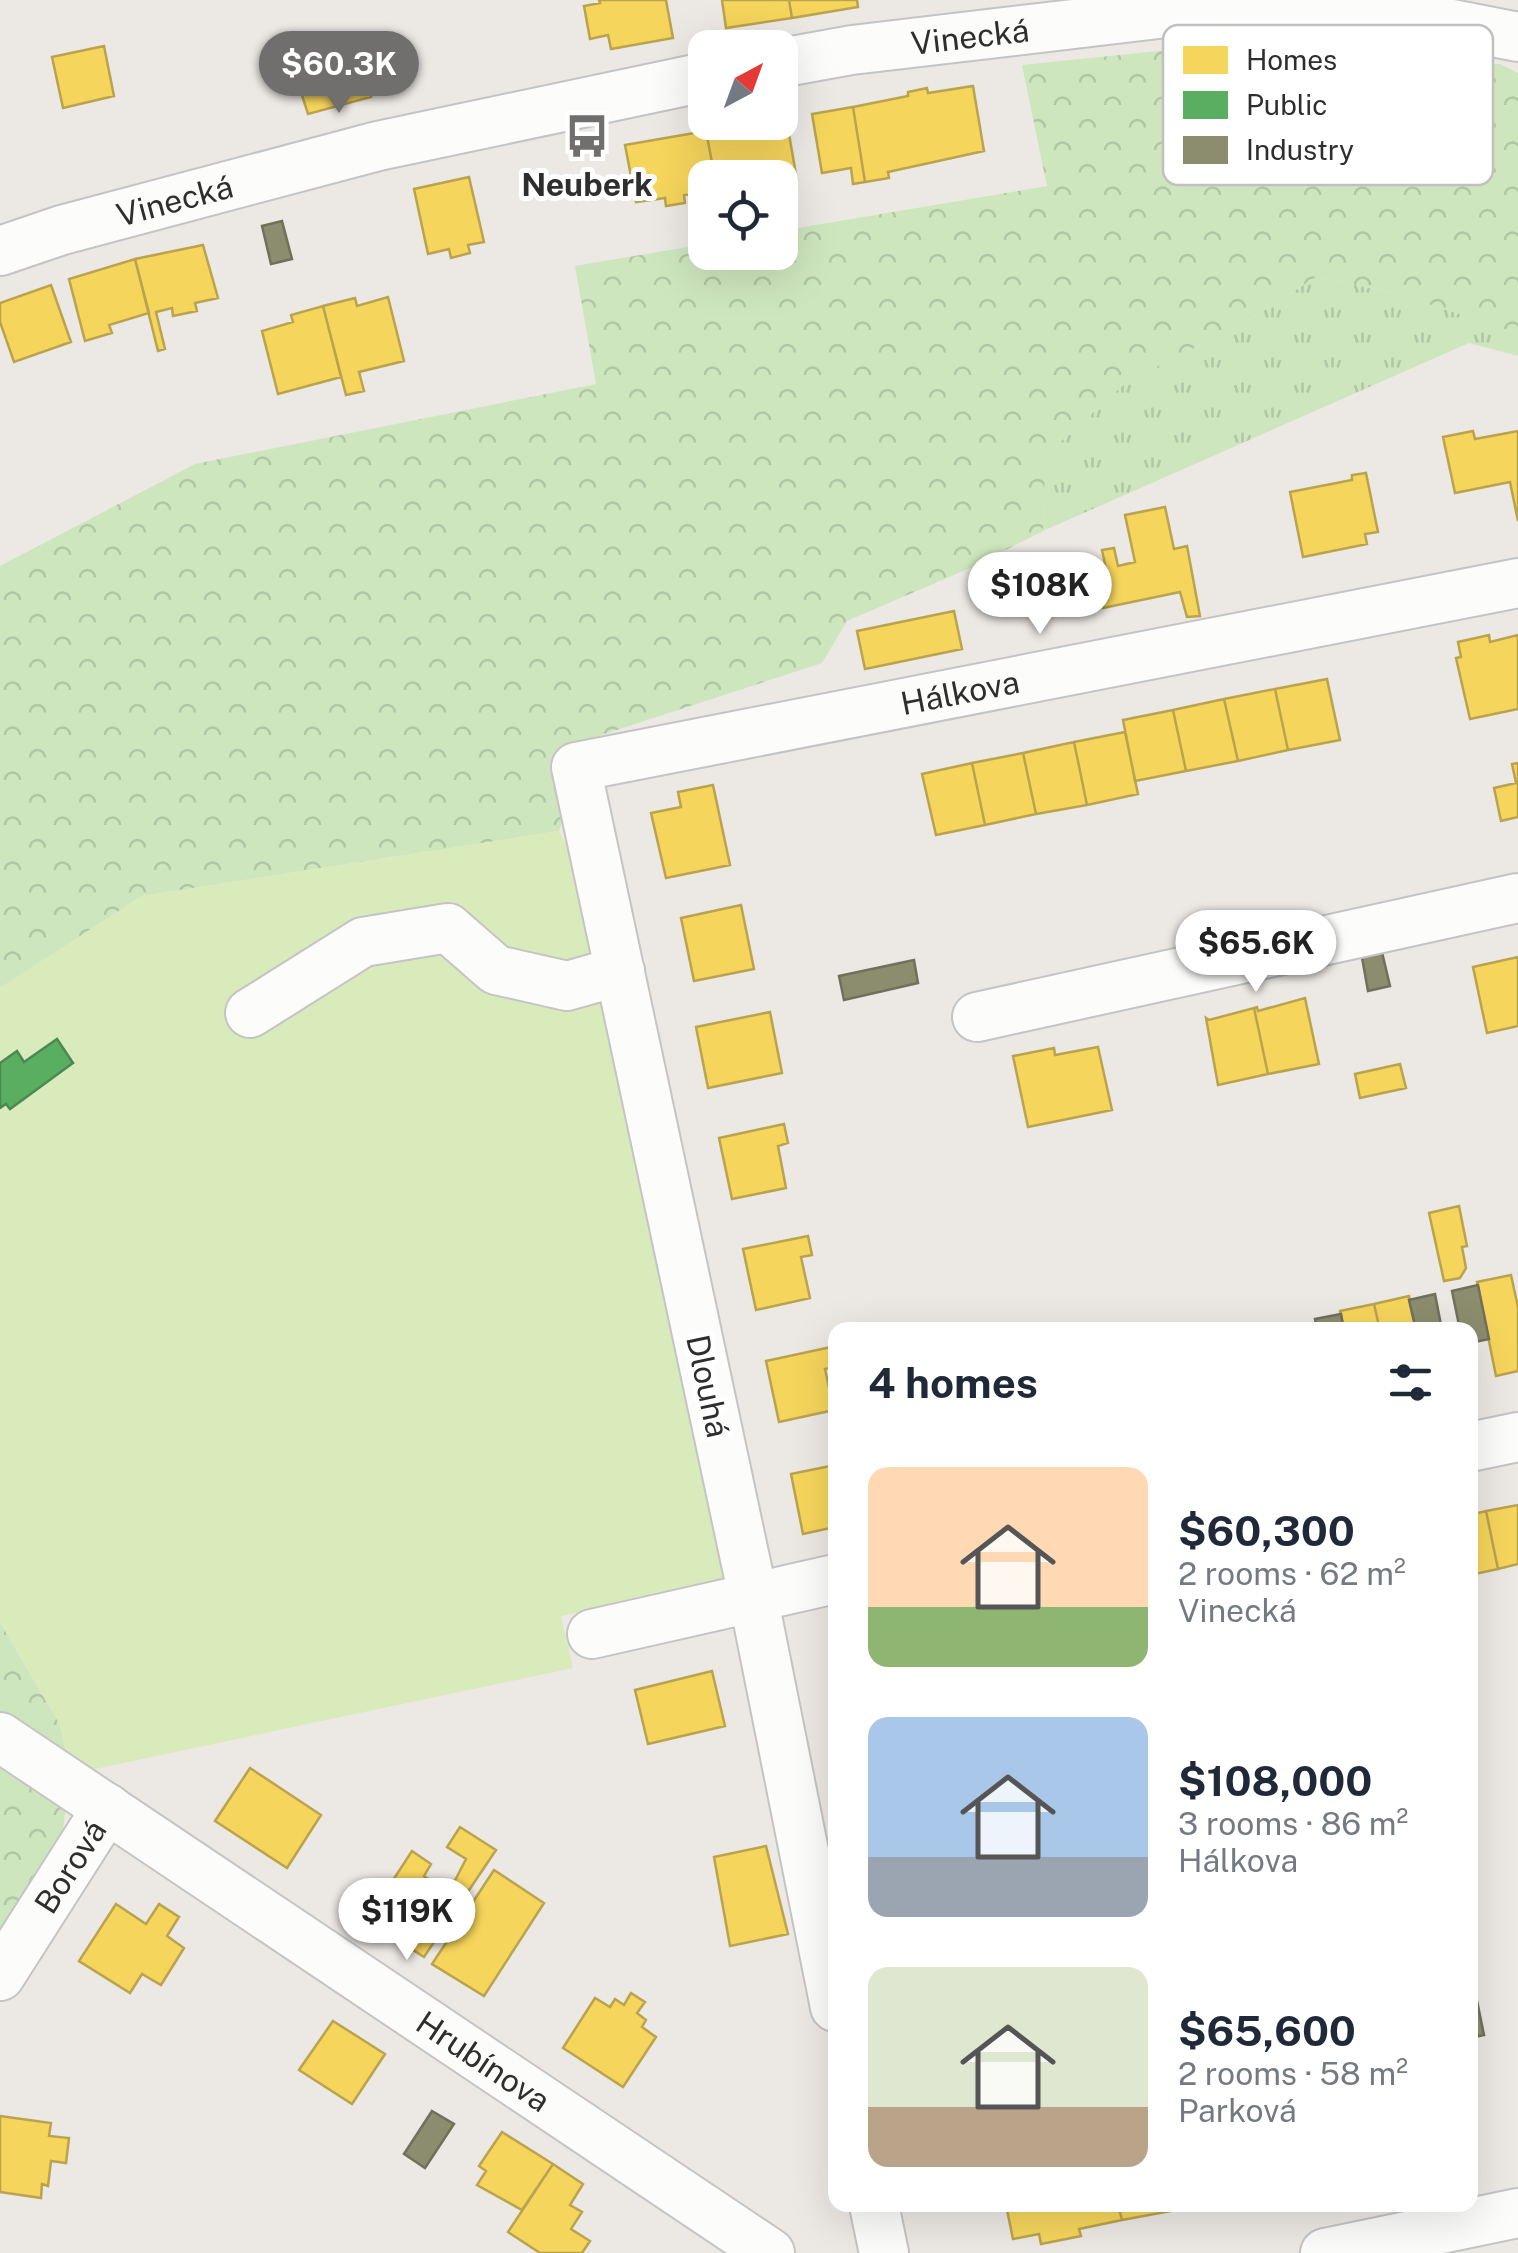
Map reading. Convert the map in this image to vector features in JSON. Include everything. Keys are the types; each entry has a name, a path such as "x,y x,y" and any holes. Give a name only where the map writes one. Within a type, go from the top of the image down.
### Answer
{"street":[{"name":"Vinecká","path":"798,60 1168,13 1411,16 1457,25"},
{"name":"Vinecká","path":"1493,32 1518,37"},
{"name":"Vinecká","path":"0,251 62,230 378,146 688,81"},
{"name":"Hálkova","path":"576,767 1518,583"},
{"name":"Dlouhá","path":"576,767 753,1596 828,1972"},
{"path":"978,1017 1518,898"},
{"path":"250,1012 363,942 448,928 496,970 567,986 620,971"},
{"path":"1478,1445 1518,1437"},
{"path":"592,1634 828,1580"},
{"name":"Hrubínova","path":"0,1738 770,2253"},
{"name":"Borová","path":"0,1976 107,1808"},
{"path":"875,2212 884,2253"},
{"path":"1326,2253 1518,2213"}],"green space":[{"path":"1163,51 1163,185 1493,185 1493,64 1500,64 1518,73 1518,339 1508,330 1395,293 1316,277 1235,328 1128,381 1058,444 1045,468 1043,531 970,568 847,621 822,663 592,738 559,831 142,896 0,988 0,566 195,464 596,384 575,266 688,247 688,270 798,270 798,228 1047,186 1022,65"},
{"path":"1316,277 1395,293 1509,330 1518,339 1518,356 1469,343 1043,531 1044,468 1058,444 1127,381 1235,328"},
{"path":"559,831 571,854 726,1580 561,1616 573,1668 71,1774 60,1725 0,1622 0,988 142,896"},
{"path":"0,1622 60,1725 71,1774 60,1848 0,1934"}],"building: Homes":[{"path":"599,0 666,0 673,38 611,49 608,35 590,39 584,6 600,3"},
{"path":"722,0 789,0 792,18 726,28"},
{"path":"789,0 857,0 858,7 792,18"},
{"path":"364,37 372,61 361,63 371,97 308,114 290,58"},
{"path":"104,46 114,96 63,108 52,57"},
{"path":"973,86 984,151 888,172 889,178 865,182 853,107 908,96 908,92 927,88 928,93"},
{"path":"853,107 865,182 853,184 851,168 822,173 812,114"},
{"path":"688,134 688,140 708,140 712,160 688,160 685,203 666,206 665,198 636,202 625,145"},
{"path":"708,140 790,140 794,160 712,160"},
{"path":"469,177 484,242 468,245 470,253 451,258 449,249 428,254 414,189"},
{"path":"203,245 218,298 195,303 197,311 173,316 172,308 156,312 165,349 158,351 135,259"},
{"path":"135,259 149,313 109,325 112,333 85,341 69,279"},
{"path":"51,285 71,342 14,362 0,322 0,303"},
{"path":"388,297 404,361 359,372 364,391 346,395 323,306 355,298 357,306"},
{"path":"323,306 341,377 278,394 262,331 293,322 291,315"},
{"path":"1473,431 1475,439 1518,431 1518,521 1510,482 1455,493 1443,437"},
{"path":"1366,473 1378,532 1365,534 1367,544 1303,557 1290,492 1352,480 1352,475"},
{"path":"1165,507 1174,549 1187,546 1200,616 1187,617 1180,592 1103,608 1096,571 1106,569 1102,550 1114,548 1118,566 1135,562 1125,515"},
{"path":"954,611 962,649 865,669 857,631"},
{"path":"1489,635 1490,642 1518,635 1518,709 1470,719 1456,658 1461,657 1458,642"},
{"path":"1327,679 1340,740 1288,750 1275,689"},
{"path":"1275,689 1288,750 1238,761 1224,699"},
{"path":"1224,699 1238,761 1186,771 1173,710"},
{"path":"1173,710 1186,771 1135,781 1123,720"},
{"path":"1125,732 1138,794 1087,805 1074,742"},
{"path":"1074,742 1087,805 1036,814 1023,753"},
{"path":"1023,753 1036,814 985,825 972,763"},
{"path":"972,763 985,825 936,835 922,774"},
{"path":"1518,763 1518,817 1501,821 1494,788 1516,783 1512,764"},
{"path":"713,785 730,865 666,878 651,813 681,807 678,792"},
{"path":"741,905 754,969 694,981 681,918"},
{"path":"1518,957 1518,1026 1487,1033 1473,967"},
{"path":"1305,998 1319,1064 1268,1074 1254,1008 1258,1011"},
{"path":"1254,1008 1268,1074 1218,1085 1206,1018"},
{"path":"770,1012 782,1073 708,1088 696,1027"},
{"path":"1098,1047 1112,1110 1028,1127 1013,1056 1054,1048 1055,1055"},
{"path":"1400,1064 1406,1088 1360,1098 1355,1074"},
{"path":"784,1124 788,1143 778,1146 786,1188 732,1199 719,1138"},
{"path":"1459,1206 1467,1246 1462,1247 1466,1268 1460,1278 1444,1281 1429,1213"},
{"path":"808,1236 812,1255 801,1257 810,1298 756,1310 743,1249"},
{"path":"1511,1275 1518,1307 1518,1371 1496,1376 1477,1282"},
{"path":"1409,1296 1414,1322 1378,1322 1374,1304"},
{"path":"1374,1304 1378,1322 1342,1322 1340,1311"},
{"path":"828,1348 828,1411 779,1422 766,1361"},
{"path":"828,1466 828,1529 803,1534 791,1474"},
{"path":"1518,1505 1518,1564 1498,1569 1486,1511"},
{"path":"1486,1511 1498,1569 1478,1573 1478,1513"},
{"path":"712,1671 725,1726 648,1744 635,1690"},
{"path":"250,1768 321,1815 287,1868 215,1821"},
{"path":"460,1827 496,1850 424,1957 367,1920 412,1851 431,1864 424,1876 449,1892 466,1859 447,1847"},
{"path":"766,1846 788,1934 730,1946 714,1857"},
{"path":"494,1870 544,1903 484,1996 432,1964"},
{"path":"116,1904 146,1924 159,1904 179,1917 167,1936 184,1948 161,1985 142,1974 130,1993 79,1961"},
{"path":"631,1993 645,2002 637,2013 646,2020 642,2027 656,2037 623,2087 563,2048 595,1998 610,2007 615,1999 624,2005"},
{"path":"333,2021 385,2054 352,2104 299,2070"},
{"path":"0,2116 51,2123 49,2136 69,2138 66,2163 51,2161 48,2186 42,2184 41,2198 0,2192"},
{"path":"502,2132 553,2164 522,2210 477,2185 486,2171 479,2166"},
{"path":"553,2164 583,2184 570,2205 582,2212 571,2229 590,2241 582,2253 540,2253 508,2232"},
{"path":"1007,2212 1120,2212 1122,2220 1079,2229 1081,2236 1041,2244 1039,2234 1013,2239"},
{"path":"1120,2212 1165,2212 1122,2220"}],"building: Public":[{"path":"57,1039 73,1063 10,1109 6,1104 0,1108 0,1063 17,1051 24,1062"}],"building: Industry":[{"path":"282,221 292,259 271,264 262,226"},
{"path":"1381,948 1390,986 1368,991 1361,952"},
{"path":"914,960 918,983 844,1000 839,976"},
{"path":"1478,1285 1489,1339 1478,1341 1478,1322 1458,1322 1452,1291"},
{"path":"1435,1294 1440,1322 1414,1322 1409,1300"},
{"path":"1341,1314 1342,1322 1316,1322 1315,1319"},
{"path":"1478,2006 1484,2035 1478,2036"},
{"path":"432,2111 454,2124 425,2168 404,2154"}],"place":[{"name":"Neuberk","path":"587,136"}]}
